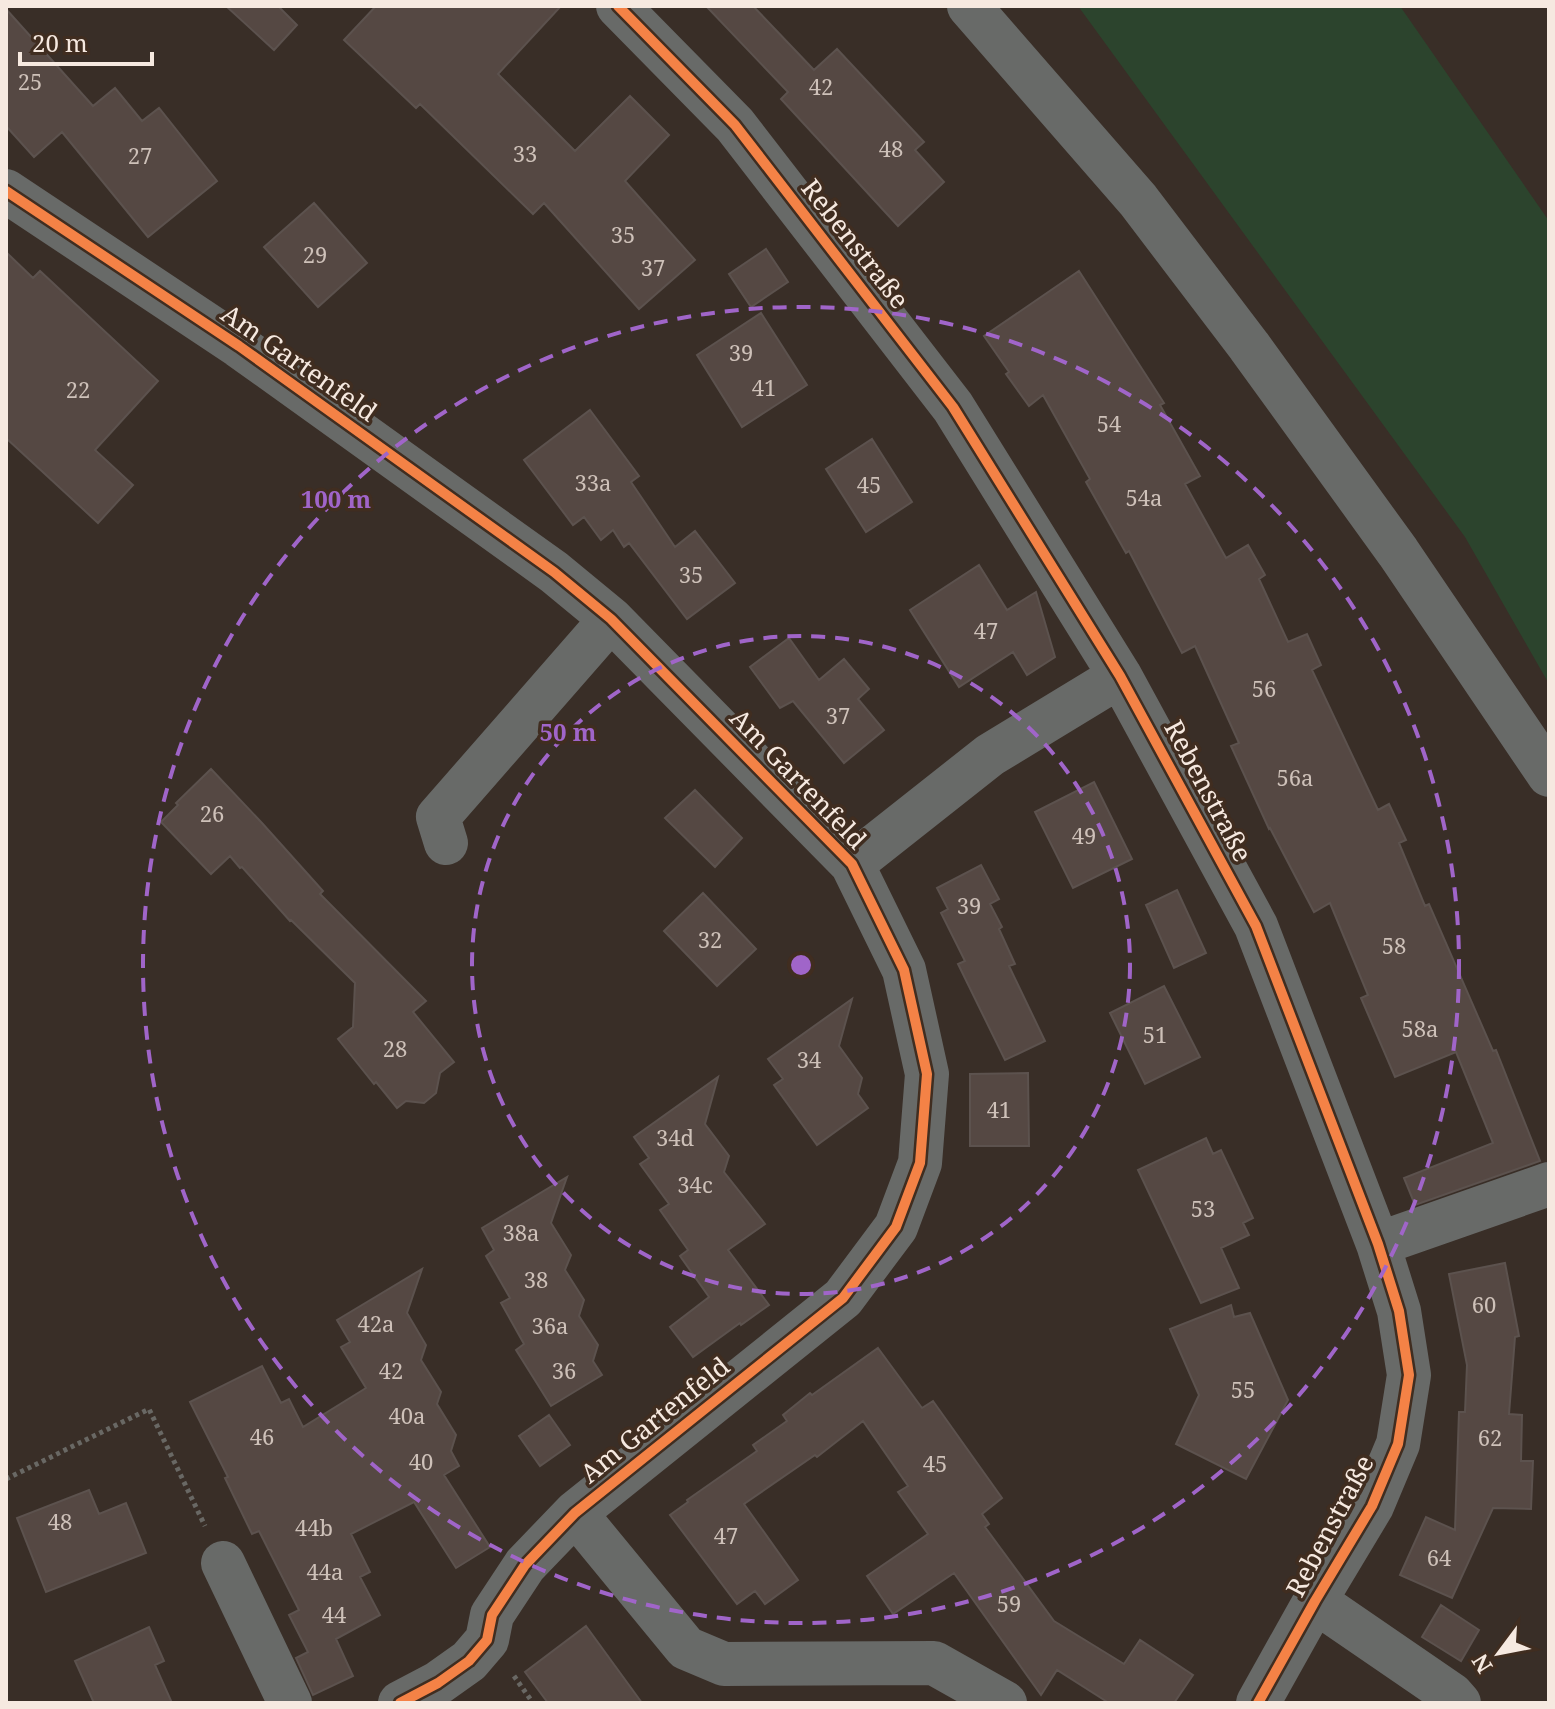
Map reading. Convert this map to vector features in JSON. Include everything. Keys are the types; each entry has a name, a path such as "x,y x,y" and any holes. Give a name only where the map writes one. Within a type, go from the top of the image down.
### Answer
{"street":[{"name":"Rebenstraße","path":"618,6 735,125 953,407 1120,676 1256,926 1378,1244 1399,1311 1409,1375 1398,1444 1372,1506 1258,1703"},
{"path":"969,6 1138,200 1240,334 1398,552 1549,775"},
{"name":"Am Gartenfeld","path":"6,191 239,346 554,572 611,619 852,864 904,970 927,1074 920,1163 896,1227 843,1298 575,1513 525,1565 492,1615 487,1640 469,1661 438,1683 400,1703"},
{"path":"446,843 438,817 611,619"},
{"name":"Am Gartenfeld","path":"852,864 990,755 1120,676"},
{"path":"1378,1244 1549,1184"},
{"path":"575,1513 686,1648 724,1664 934,1663 1005,1703"},
{"path":"223,1563 290,1703"},
{"path":"1315,1601 1452,1695 1459,1703"}],"path":[{"path":"6,1479 149,1409 223,1563"}],"green space":[{"path":"1078,6 1400,6 1549,221 1549,684 1465,537"}],"building":[{"path":"226,6 278,6 297,25 274,50"},
{"path":"376,6 561,6 498,74 575,151 630,96 669,135 625,181 695,260 639,309 544,203 533,214 420,104 416,108 344,40"},
{"path":"706,6 753,6 814,70 837,49 924,142 915,150 944,182 898,226 781,99 788,92"},
{"path":"6,9 93,106 115,88 142,121 159,108 217,181 148,237 62,132 34,157 6,126"},
{"path":"314,203 367,263 318,307 264,247"},
{"path":"766,249 788,282 751,307 729,274"},
{"path":"6,252 33,278 40,271 158,381 95,450 133,485 98,523 6,438"},
{"path":"1079,271 1164,403 1160,405 1200,476 1185,484 1226,558 1248,545 1265,575 1259,579 1288,642 1307,634 1321,665 1312,670 1378,810 1389,804 1406,840 1399,843 1425,906 1429,904 1493,1051 1496,1050 1540,1161 1415,1205 1404,1178 1493,1143 1456,1052 1395,1077 1361,998 1368,995 1330,903 1314,912 1269,829 1231,746 1239,743 1195,646 1182,653 1129,551 1126,553 1086,482 1090,479 1043,395 1029,406 984,336"},
{"path":"761,313 807,385 742,427 697,355"},
{"path":"590,410 639,476 631,482 675,547 695,531 735,583 687,619 629,543 624,547 613,530 601,540 584,517 573,525 524,460"},
{"path":"872,439 912,502 866,532 826,469"},
{"path":"979,565 1007,610 1036,592 1055,657 1027,675 1013,652 959,687 910,610"},
{"path":"789,638 819,680 844,659 869,689 858,699 884,730 844,763 793,701 780,708 750,667"},
{"path":"211,769 323,891 320,894 426,1001 413,1012 454,1062 440,1073 436,1093 424,1103 406,1101 397,1108 338,1039 353,1027 355,983 290,921 230,856 211,874 161,822"},
{"path":"1094,782 1132,859 1073,888 1035,812"},
{"path":"695,790 742,838 715,867 665,818"},
{"path":"981,865 999,899 990,904 1015,964 1009,966 1045,1041 1005,1060 958,964 965,961 941,913 948,909 937,888"},
{"path":"1177,890 1206,953 1174,968 1146,905"},
{"path":"703,893 756,949 717,986 664,931"},
{"path":"1164,986 1200,1057 1145,1084 1110,1013"},
{"path":"852,999 839,1046 862,1078 858,1094 868,1108 817,1145 774,1085 783,1079 768,1059"},
{"path":"1028,1073 1029,1146 970,1146 970,1074"},
{"path":"718,1077 705,1124 729,1156 724,1172 765,1224 728,1250 769,1305 693,1357 670,1327 709,1297 680,1256 688,1250 660,1210 669,1204 640,1164 649,1158 634,1137"},
{"path":"1206,1138 1213,1154 1221,1150 1253,1218 1243,1223 1249,1235 1221,1248 1239,1288 1201,1303 1138,1170"},
{"path":"567,1177 551,1223 571,1255 565,1270 584,1300 579,1316 598,1345 593,1361 602,1375 551,1406 516,1350 524,1344 501,1303 510,1298 486,1256 494,1250 482,1228"},
{"path":"1505,1263 1519,1336 1515,1337 1509,1414 1522,1415 1521,1461 1533,1461 1531,1509 1493,1508 1452,1598 1400,1575 1426,1517 1455,1530 1459,1412 1465,1412 1467,1365 1449,1274"},
{"path":"422,1269 407,1313 426,1345 421,1360 441,1392 437,1404 456,1435 451,1451 459,1466 444,1475 490,1547 456,1568 414,1502 351,1534 370,1572 360,1577 380,1615 336,1639 353,1676 313,1695 296,1658 308,1652 289,1615 299,1610 259,1531 252,1534 225,1478 228,1477 190,1402 262,1366 281,1403 289,1399 303,1427 366,1388 341,1347 350,1342 337,1320"},
{"path":"1231,1305 1234,1317 1250,1313 1288,1400 1246,1479 1176,1444 1199,1395 1170,1329"},
{"path":"878,1348 922,1408 933,1401 1002,1498 982,1514 989,1524 985,1527 1054,1621 1124,1664 1140,1640 1193,1675 1174,1703 1109,1703 1057,1670 1041,1695 954,1573 893,1614 867,1576 928,1534 898,1492 908,1486 863,1421 817,1457 815,1455 744,1504 798,1580 765,1604 755,1591 737,1604 670,1515 757,1451 753,1445 787,1421 783,1415 810,1393 812,1395"},
{"path":"549,1415 570,1445 540,1466 519,1436"},
{"path":"89,1490 99,1514 126,1503 146,1553 46,1592 17,1518"},
{"path":"1441,1605 1479,1630 1461,1661 1422,1637"},
{"path":"586,1626 642,1703 548,1703 525,1672"},
{"path":"149,1627 164,1661 155,1665 172,1703 94,1703 75,1661"}],"cycle path":[{"path":"618,6 735,125 953,407 1120,676 1256,926 1378,1244 1399,1311 1409,1375 1398,1444 1372,1506 1258,1703"},
{"path":"6,191 239,346 554,572 611,619 852,864 904,970 927,1074 920,1163 896,1227 843,1298 575,1513 525,1565 492,1615 487,1640 469,1661 438,1683 400,1703"}]}
